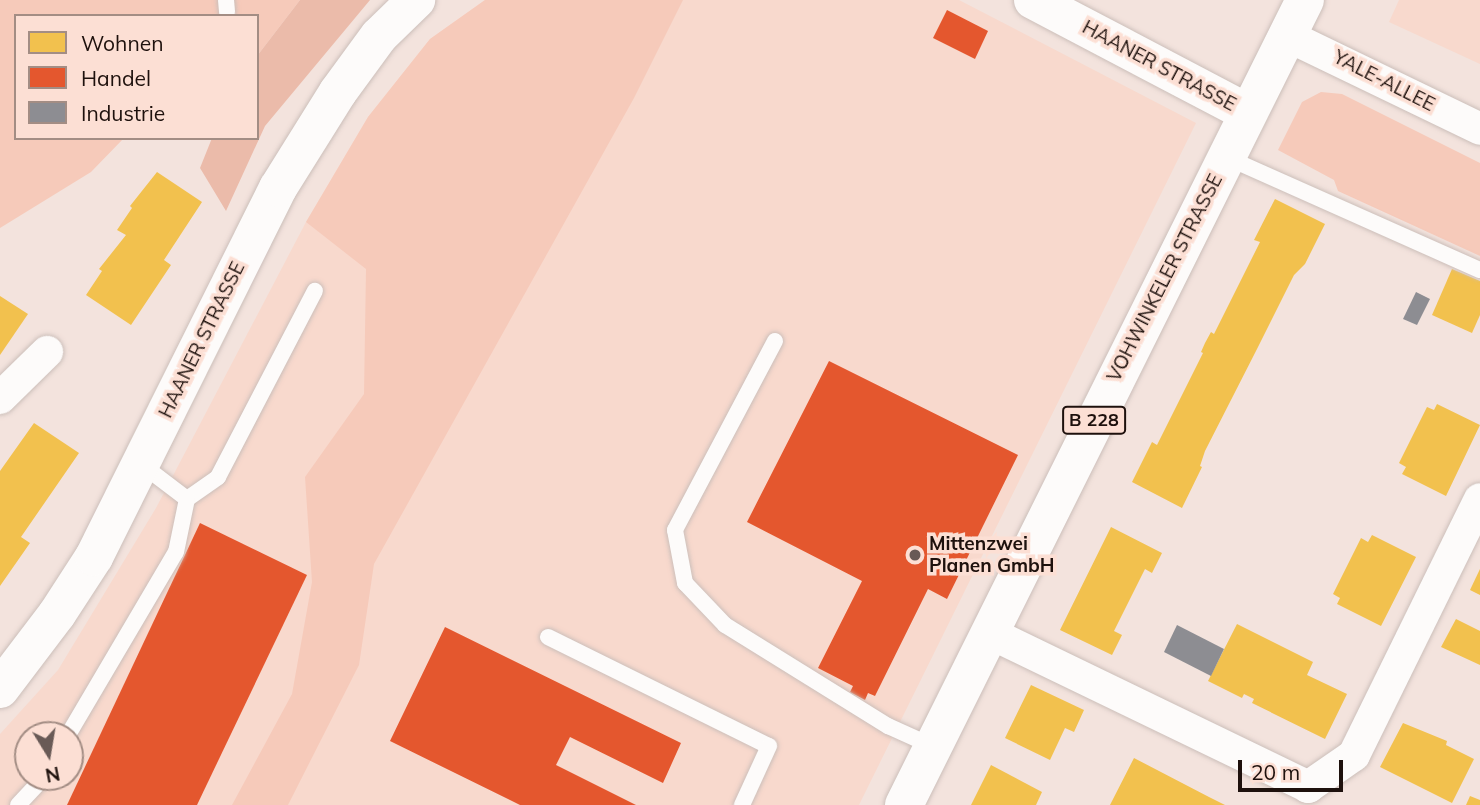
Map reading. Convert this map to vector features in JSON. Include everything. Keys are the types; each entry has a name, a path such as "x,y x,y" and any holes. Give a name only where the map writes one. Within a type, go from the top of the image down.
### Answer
{"main road":[{"name":"HAANER STRASSE","path":"0,689 57,614 94,557 278,188 338,92 379,36 416,0"},
{"name":"HAANER STRASSE","path":"1033,0 1248,113"},
{"name":"VOHWINKELER STRASSE","path":"904,805 1305,0"}],"street":[{"name":"YALE-ALLEE","path":"1288,36 1480,129"},
{"path":"0,398 47,352"},
{"path":"988,632 1308,787 1354,755 1480,499"}],"lane":[{"path":"1226,157 1480,270"},
{"path":"76,721 176,552 187,499 218,477 315,291"},
{"path":"775,341 675,530 685,583 724,625 888,726 932,746"},
{"path":"141,464 187,499"},
{"path":"548,637 769,746 741,805"},
{"path":"18,805 31,791"}],"shaded area":[{"path":"0,0 300,0 259,53 259,14 14,14 14,140 122,140 91,172 0,228"},
{"path":"300,0 370,0 265,126 259,139 259,53"},
{"path":"485,0 959,0 1196,123 859,805 0,805 0,734 58,670 156,508 306,222 368,117 430,39"},
{"path":"485,0 683,0 634,98 374,564 359,665 288,805 232,805 292,694 312,582 305,477 364,394 366,269 306,222 368,117 430,39"},
{"path":"1399,0 1480,0 1480,64 1389,22"},
{"path":"1321,92 1342,94 1480,163 1480,256 1338,191 1334,180 1278,150 1302,102"},
{"path":"211,140 259,140 226,211 200,168"}],"building: Wohnen":[{"path":"157,172 202,202 164,260 171,265 131,325 86,295 102,271 99,269 126,235 117,230 132,208 130,206"},
{"path":"1275,199 1325,224 1305,264 1294,275 1205,451 1200,466 1202,467 1182,508 1132,482 1152,442 1157,445 1203,353 1201,352 1205,343 1211,332 1214,334 1260,242 1254,240"},
{"path":"1452,269 1480,281 1480,315 1472,333 1432,315"},
{"path":"0,296 28,314 0,355"},
{"path":"1437,404 1480,425 1446,496 1402,474 1406,467 1399,463 1427,407 1434,410"},
{"path":"34,423 79,453 21,537 30,543 0,586 0,471"},
{"path":"1111,527 1162,553 1152,573 1145,569 1114,631 1122,635 1112,655 1060,630"},
{"path":"1372,535 1416,557 1381,626 1337,604 1340,598 1333,594 1361,538 1368,542"},
{"path":"1480,569 1480,595 1470,590"},
{"path":"1456,619 1480,631 1480,665 1441,647"},
{"path":"1237,624 1313,662 1307,675 1347,694 1325,739 1252,703 1254,699 1244,694 1242,698 1208,681"},
{"path":"1031,685 1084,710 1074,732 1065,728 1050,760 1005,738"},
{"path":"1403,723 1447,741 1446,745 1474,759 1452,803 1380,767"},
{"path":"1134,758 1209,797 1225,805 1110,805"},
{"path":"991,765 1042,792 1036,805 971,805"},
{"path":"1470,796 1480,800 1480,805 1466,805"}],"building: Handel":[{"path":"947,10 988,31 975,59 933,38"},
{"path":"829,361 1018,455 947,599 928,589 875,696 868,693 865,700 850,692 853,686 818,668 862,581 747,522"},
{"path":"200,523 307,575 197,805 67,805 74,791 84,791 84,769"},
{"path":"445,627 681,743 663,783 570,737 556,765 636,805 520,805 390,741"}],"building: Industrie":[{"path":"1416,292 1430,299 1417,325 1403,319"},
{"path":"1177,625 1224,649 1211,676 1164,652"}],"place":[{"name":"Mittenzwei Planen GmbH","path":"915,555"}]}
